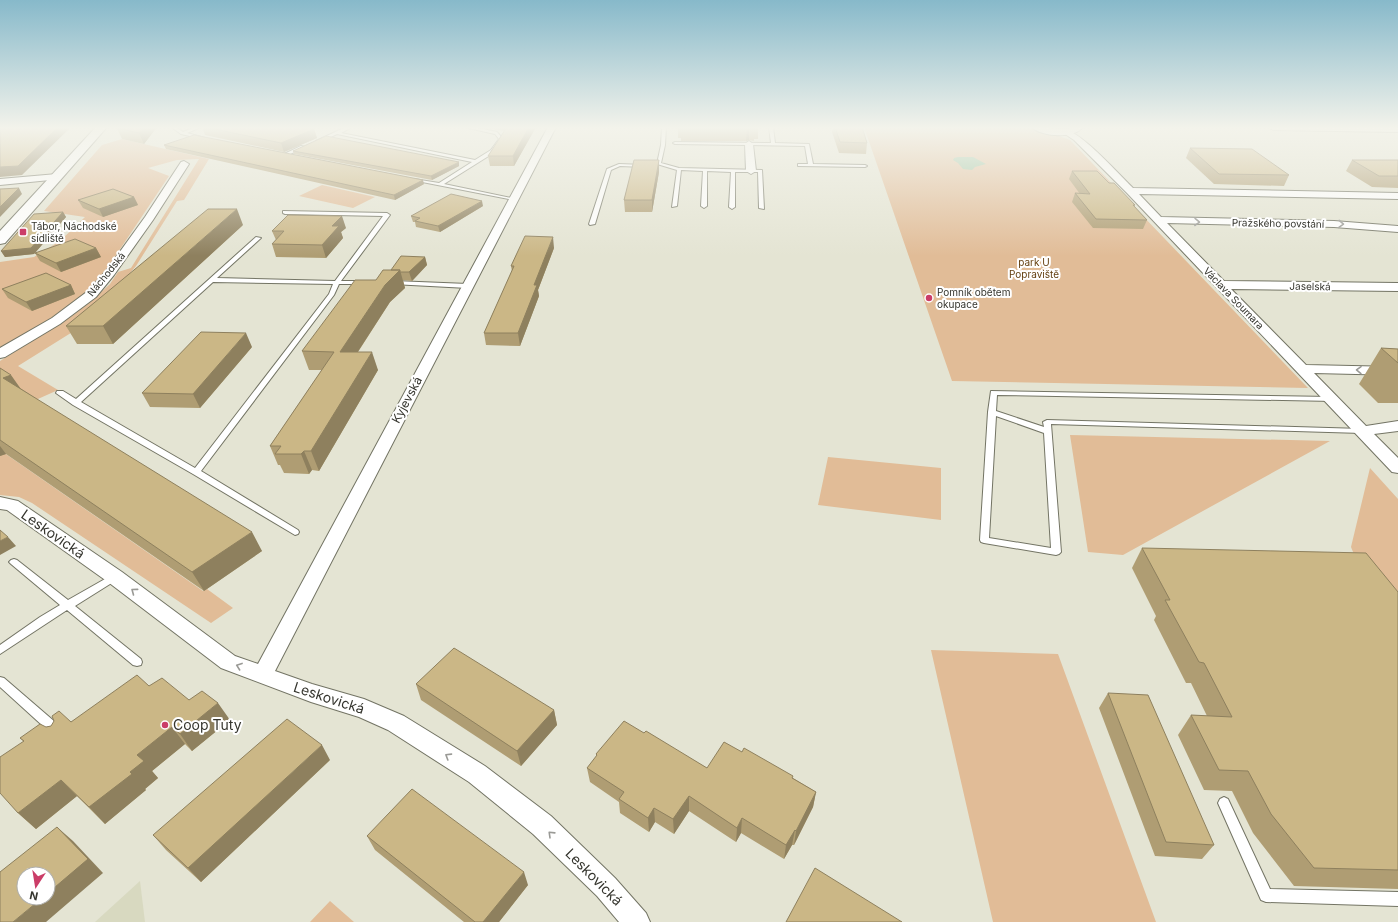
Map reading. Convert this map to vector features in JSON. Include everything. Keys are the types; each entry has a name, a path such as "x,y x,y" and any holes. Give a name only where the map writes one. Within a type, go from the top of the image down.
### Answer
{"main road":[{"path":"0,240 63,170"}],"street":[{"name":"Náchodská","path":"0,354 56,321 92,294 110,273 145,224 180,170"},
{"name":"Kyjevská","path":"263,674 529,170"},
{"name":"Václava Soumara","path":"1109,170 1398,468"},
{"path":"0,182 57,177"},
{"path":"1130,191 1169,194 1398,196"},
{"name":"Pražského povstání","path":"1158,220 1183,222 1348,224 1398,229"},
{"name":"Jaselská","path":"1221,285 1398,287"},
{"path":"1303,369 1398,371"},
{"path":"1362,431 1398,426"},
{"name":"Leskovická","path":"0,503 12,505 115,577 228,662 312,693 364,709 396,723 477,774 542,825 606,887 637,922"}],"lane":[{"path":"439,185 463,170"},
{"path":"592,224 609,170"},
{"path":"674,206 679,170"},
{"path":"704,206 706,170"},
{"path":"707,170 760,171 762,208"},
{"path":"732,207 733,171"},
{"path":"408,179 514,199"},
{"path":"196,472 332,294 337,282 387,215 284,212"},
{"path":"76,403 258,238"},
{"path":"212,280 373,283"},
{"path":"387,283 468,286"},
{"path":"60,393 196,472 295,532"},
{"path":"1331,399 994,393 984,540 1056,552 1046,431 1047,422 1362,431"},
{"path":"992,412 1046,431"},
{"path":"14,562 137,662"},
{"path":"0,650 43,620 69,606 115,577"},
{"path":"0,681 62,737"},
{"path":"1224,803 1266,895 1398,899"}],"shaded area":[{"path":"140,881 145,922 95,922"}],"green space":[{"path":"80,170 153,170 169,176 94,288 56,317 11,343 0,347 0,262 34,257 60,241 85,217 44,211"},
{"path":"192,170 202,170 184,200 177,201 136,266 90,321 18,366 58,390 0,416 0,361 69,318 89,303 110,284 118,272 131,268"},
{"name":"park U Popraviště","path":"879,170 1099,170 1308,388 952,381"},
{"path":"322,185 375,197 353,208 299,196"},
{"path":"1070,435 1330,441 1123,555 1088,552"},
{"path":"0,450 203,591 207,589 233,608 211,623 32,503 19,497 0,495"},
{"path":"828,457 941,468 941,520 818,505"},
{"path":"1370,468 1398,499 1398,620 1362,574 1351,547"},
{"path":"931,650 1058,654 1156,922 993,922"},
{"path":"330,901 354,922 310,922"}],"building":[{"path":"279,170 372,170 423,180 394,195"},
{"path":"398,170 443,170 431,176"},
{"path":"631,170 657,170 652,200 624,200"},
{"path":"1215,170 1282,170 1289,175 1219,174"},
{"path":"1369,170 1398,170 1398,176 1379,176"},
{"path":"1072,171 1097,171 1109,183 1114,183 1147,220 1096,219 1075,193 1090,194"},
{"path":"19,188 0,207 0,189"},
{"path":"113,189 134,197 99,209 78,200"},
{"path":"451,194 482,201 438,226 415,221 420,218 411,216"},
{"path":"208,209 237,209 103,326 66,326"},
{"path":"63,212 31,248 1,251 34,214"},
{"path":"288,215 342,216 332,226 339,226 322,245 272,244 284,231 272,231"},
{"path":"525,236 553,237 534,285 537,285 518,333 484,333 514,266 511,266"},
{"path":"75,239 96,248 56,263 35,253"},
{"path":"401,256 425,257 409,272 391,270"},
{"path":"383,270 400,270 385,285 340,352 372,352 311,451 304,451 301,454 275,454 281,446 270,446 334,352 302,351 355,280 376,280"},
{"path":"46,273 71,285 26,302 2,289"},
{"path":"201,332 246,333 193,394 142,393"},
{"path":"1381,348 1398,349 1398,363"},
{"path":"0,368 11,375 3,378 252,532 192,572 0,440"},
{"path":"0,530 8,537 0,541"},
{"path":"1142,548 1366,553 1398,592 1398,870 1314,868 1271,814 1248,771 1219,770 1191,715 1232,717 1204,663 1199,662 1165,600 1170,600"},
{"path":"454,648 554,710 517,751 416,684"},
{"path":"137,675 149,686 162,678 189,700 202,691 218,703 180,734 172,727 137,755 144,761 130,772 132,774 89,807 61,780 18,813 0,793 0,757 24,741 20,738 40,724 46,727 51,726 54,721 52,716 59,711 71,722"},
{"path":"1108,693 1148,695 1214,845 1166,842"},
{"path":"287,719 322,745 188,868 153,835"},
{"path":"624,721 644,733 646,731 707,768 724,742 742,752 744,748 793,776 792,778 816,792 796,831 795,830 786,845 742,818 737,828 689,796 673,819 654,808 648,818 619,799 624,792 587,768 597,755 596,754"},
{"path":"412,789 524,872 483,922 475,922 367,836"},
{"path":"57,827 88,859 56,886 56,866 16,866 16,906 32,906 13,922 0,922 0,872"},
{"path":"815,868 902,922 786,922"}],"place":[{"name":"Tábor, Náchodské sídliště","path":"23,232"},
{"name":"Pomník obětem okupace","path":"929,298"},
{"name":"Coop Tuty","path":"165,725"}]}
